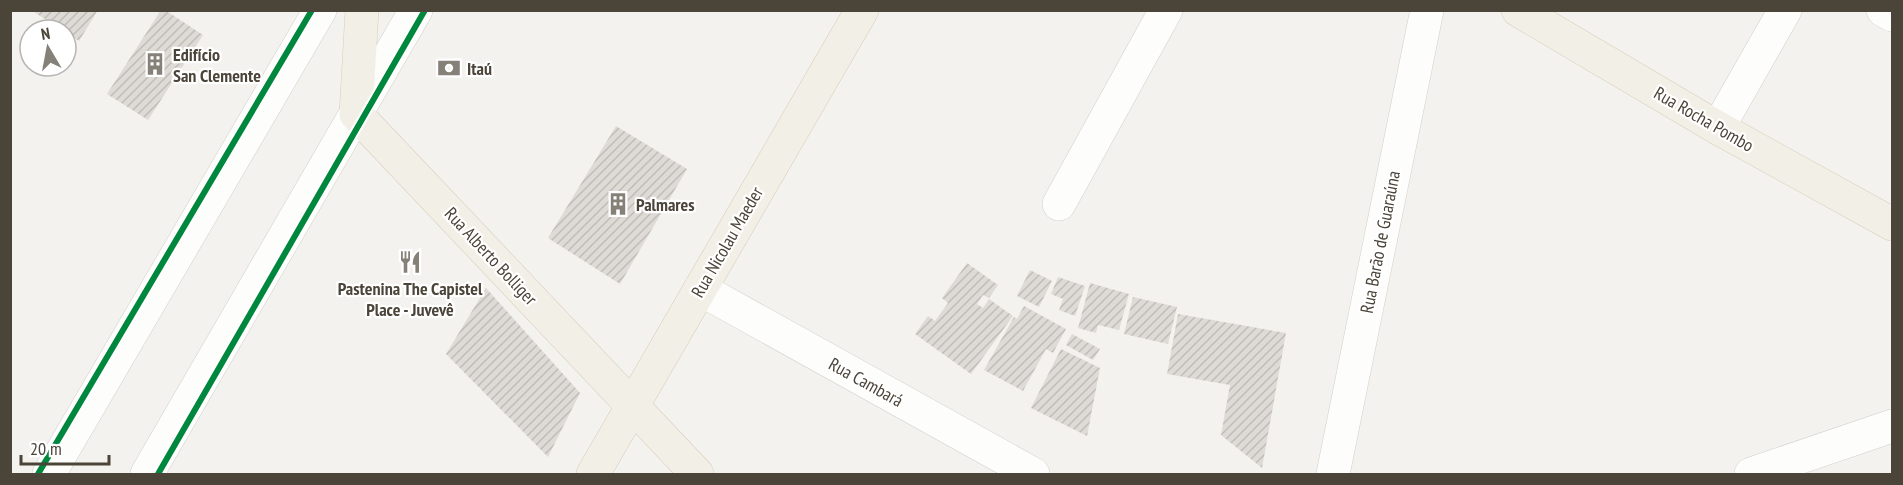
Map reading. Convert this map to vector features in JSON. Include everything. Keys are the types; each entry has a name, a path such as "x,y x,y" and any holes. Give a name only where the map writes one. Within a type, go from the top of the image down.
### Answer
{"main road":[{"path":"356,114 362,10"},
{"name":"Rua Nicolau Maeder","path":"593,474 862,10"},
{"name":"Rua Rocha Pombo","path":"1518,10 1718,129 1893,224"},
{"name":"Rua Alberto Bolliger","path":"356,114 697,474"}],"street":[{"path":"49,474 320,10"},
{"path":"147,474 416,10"},
{"path":"1059,204 1166,10"},
{"name":"Rua Barão de Guaraúna","path":"1334,474 1427,10"},
{"path":"1718,129 1785,10"},
{"path":"1883,10 1893,15"},
{"name":"Rua Cambará","path":"700,289 1033,474"},
{"path":"1751,474 1893,426"}],"building":[{"path":"31,10 98,10 79,41 78,18 43,18"},
{"name":"Edifício San Clemente","path":"161,10 165,10 203,35 148,120 107,94"},
{"name":"Palmares","path":"616,126 687,169 620,284 548,238"},
{"path":"967,263 998,285 989,298 983,295 977,304 983,308 989,299 1013,316 971,374 915,334 928,316 935,321 948,303 942,298"},
{"path":"1030,270 1052,281 1039,307 1017,296"},
{"path":"1058,277 1085,286 1075,316 1059,310 1063,299 1051,294"},
{"path":"1090,283 1129,294 1119,330 1098,325 1096,333 1078,328"},
{"path":"486,288 580,393 548,457 446,354"},
{"path":"1133,297 1177,307 1168,344 1124,334"},
{"path":"1024,306 1066,329 1053,353 1046,349 1023,391 984,370 1014,317 1017,319"},
{"path":"1178,314 1286,333 1262,468 1221,435 1230,385 1167,374"},
{"path":"1072,334 1100,349 1093,360 1066,345"},
{"path":"1061,349 1100,368 1087,436 1031,408"}],"cycle path":[{"path":"38,474 312,10"},
{"path":"158,474 425,10"}],"place":[{"name":"Edifício San Clemente","path":"155,64"},
{"name":"Itaú","path":"449,68"},
{"name":"Palmares","path":"618,204"},
{"name":"Pastenina The Capistel Place - Juvevê","path":"410,262"}]}
